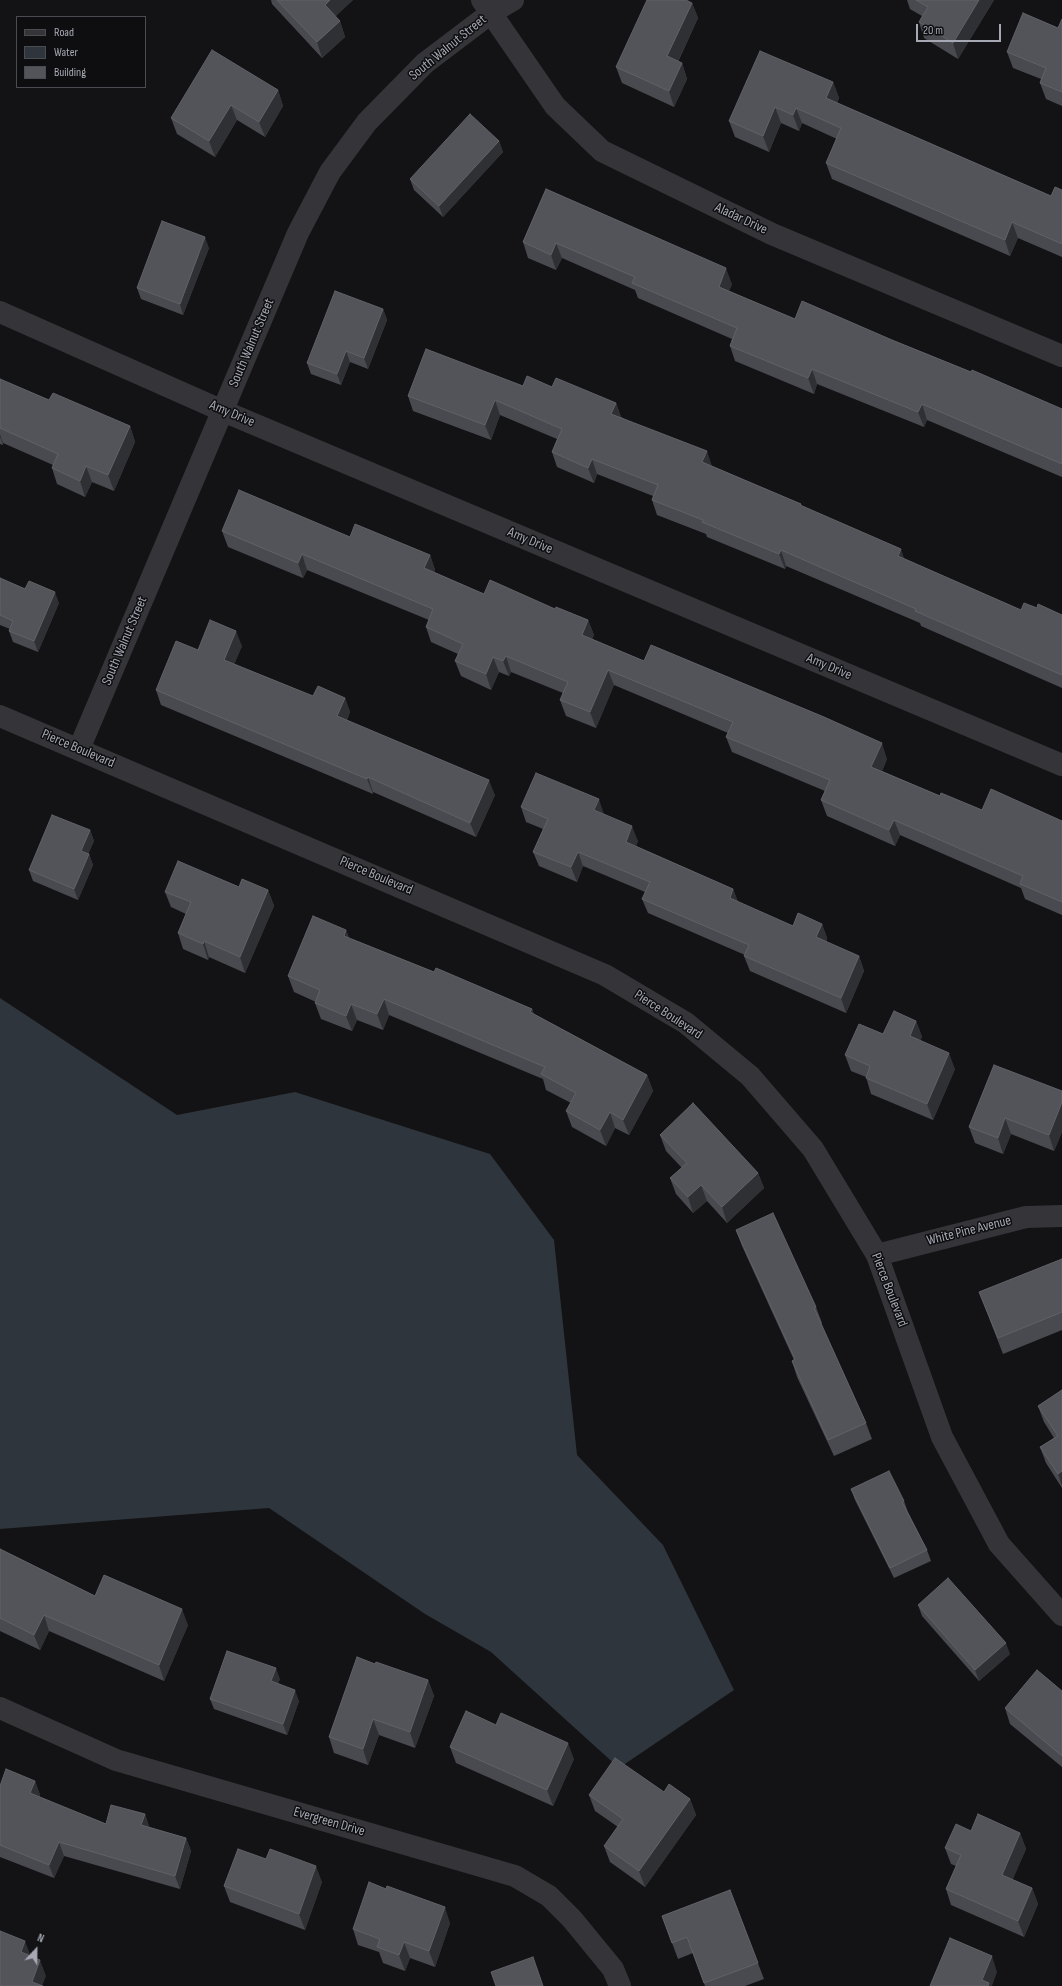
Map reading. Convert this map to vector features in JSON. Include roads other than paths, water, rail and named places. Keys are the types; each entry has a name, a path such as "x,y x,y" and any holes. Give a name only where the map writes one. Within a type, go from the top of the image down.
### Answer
{"street":[{"name":"South Walnut Street","path":"79,749 298,233 330,172 367,122 425,63 486,6 513,0"},
{"name":"Aladar Drive","path":"486,6 555,106 602,150 772,234 1062,356"},
{"name":"Amy Drive","path":"0,312 223,411 1062,765"},
{"name":"Pierce Boulevard","path":"0,716 604,975 686,1023 750,1076 813,1149 877,1254 942,1436 999,1544 1062,1615"},
{"name":"White Pine Avenue","path":"877,1254 1026,1217 1062,1216"},
{"name":"Evergreen Drive","path":"0,1708 116,1760 515,1876 550,1896 572,1919 613,1969 620,1986"}],"water":[{"path":"0,998 177,1115 295,1092 490,1154 554,1240 577,1455 663,1545 734,1690 619,1768 491,1652 425,1614 269,1508 0,1529"}]}
